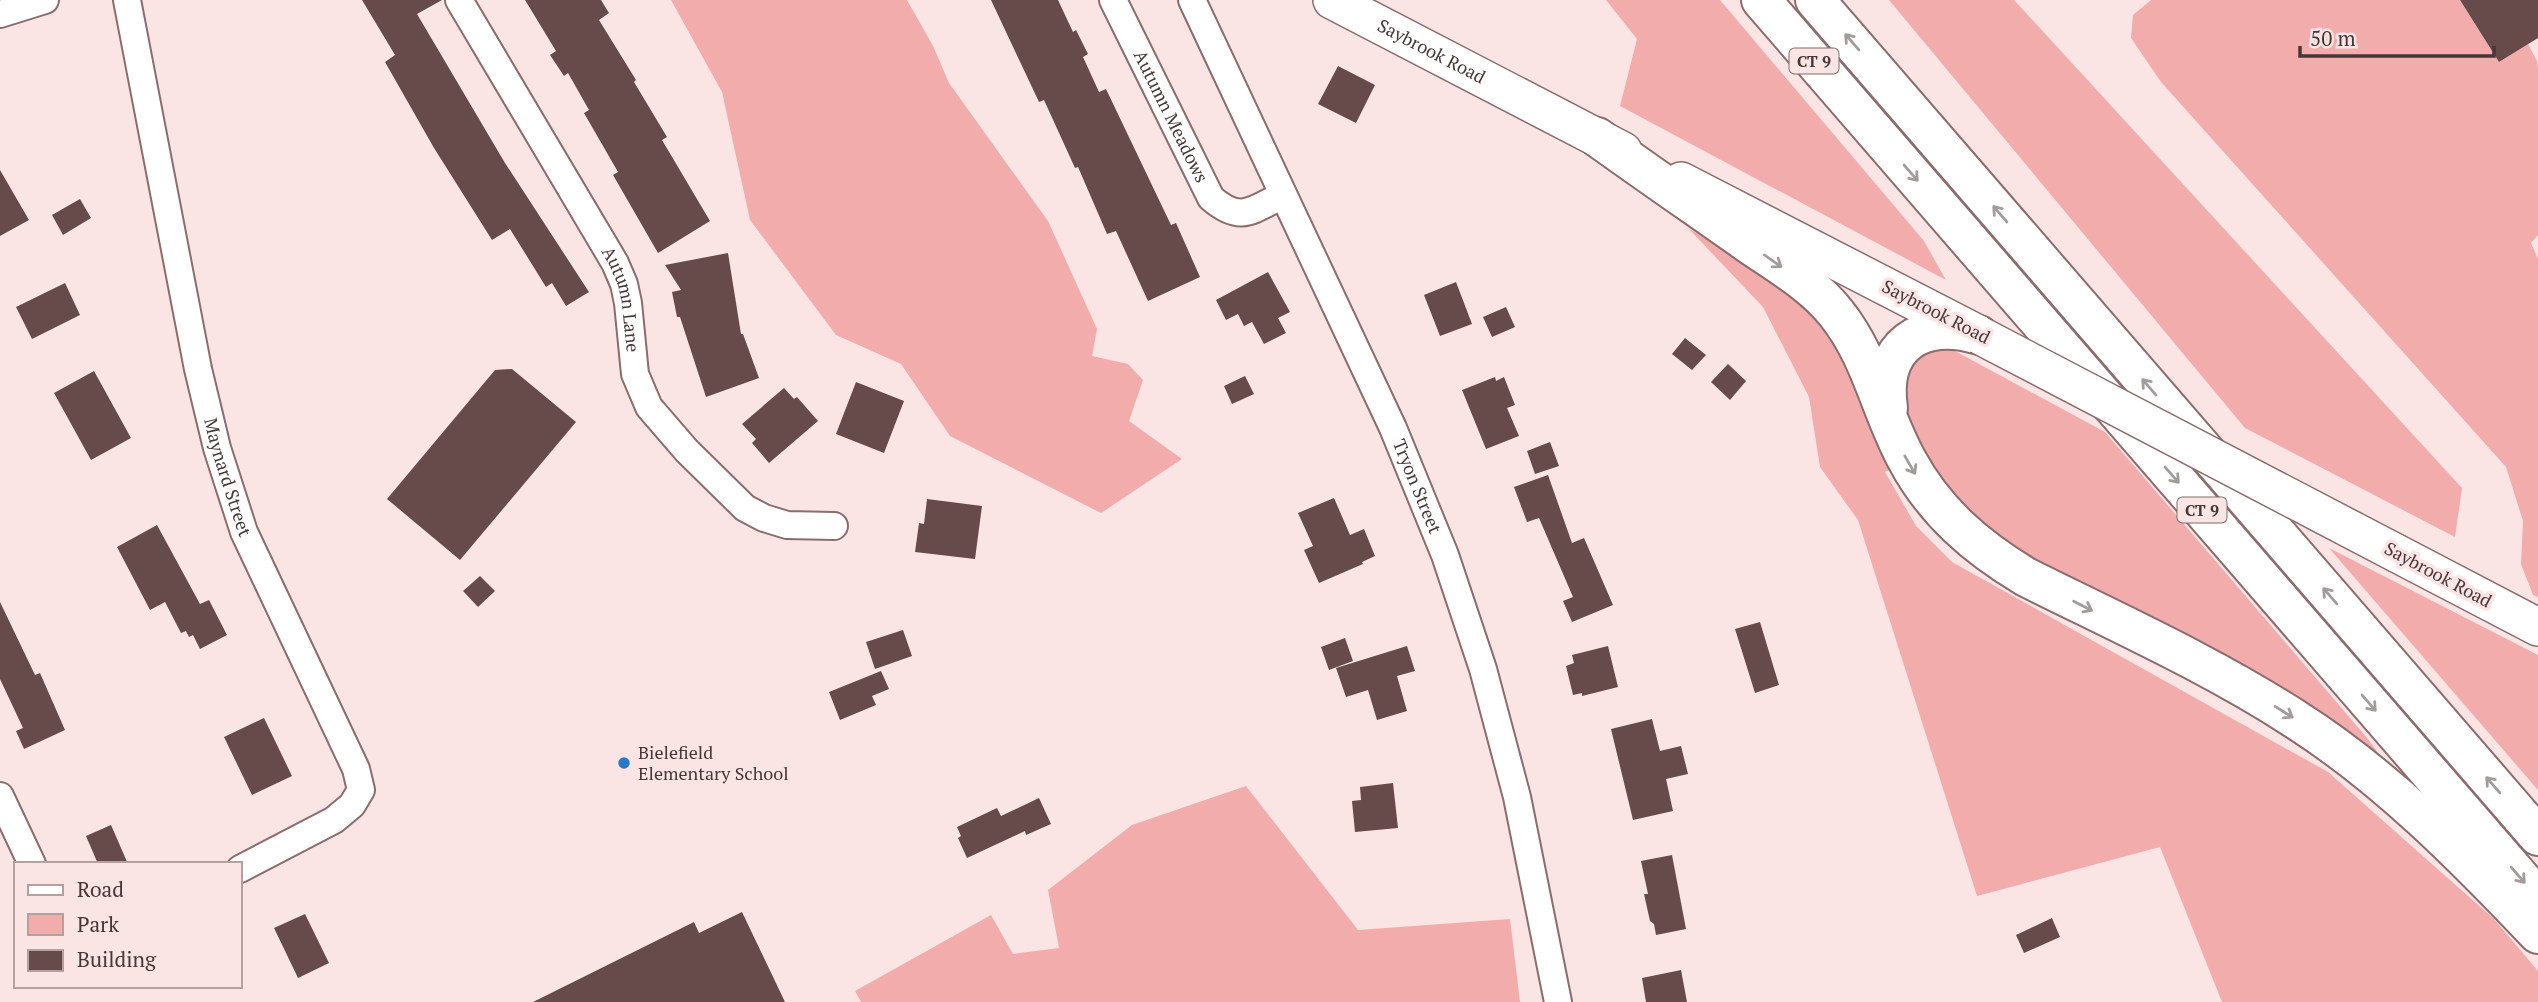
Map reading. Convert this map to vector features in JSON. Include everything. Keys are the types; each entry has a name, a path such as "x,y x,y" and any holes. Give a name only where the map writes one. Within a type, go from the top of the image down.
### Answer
{"highway":[{"name":"CT 9","path":"1761,0 2538,898"},
{"name":"CT 9","path":"1815,0 2538,836"},
{"path":"1597,137 1791,274 1834,310 1852,335 1865,360 1906,459 1940,510 1963,533 1993,557 2026,577 2249,691 2340,750 2471,866 2538,934"},
{"path":"1894,429 1886,387 1888,370 1895,356 1908,342 1927,331 1945,328 1979,335"}],"main road":[{"name":"Saybrook Road","path":"1332,0 2538,627"}],"street":[{"path":"0,13 45,0"},
{"name":"Maynard Street","path":"127,0 198,369 217,448 244,532 356,769 361,790 352,805 334,820 242,868"},
{"name":"Autumn Lane","path":"459,0 615,263 628,303 635,374 649,407 687,451 745,508 764,518 787,525 834,526"},
{"name":"Autumn Meadows","path":"1113,0 1211,198 1225,210 1238,214 1283,195"},
{"name":"Tryon Street","path":"1192,0 1393,428 1448,563 1483,668 1517,797 1558,1002"},
{"path":"0,796 31,862"}],"green space":[{"path":"671,0 907,0 933,46 949,83 1048,221 1097,329 1092,356 1128,364 1143,380 1129,421 1182,459 1101,513 950,436 901,364 836,335 750,220 722,92"},
{"path":"1606,0 1720,0 1924,241 1946,280 1620,106 1637,39"},
{"path":"1889,0 2014,0 2462,488 2455,537 2245,428"},
{"path":"2151,0 2460,0 2499,62 2528,44 2538,69 2538,235 2531,243 2538,259 2538,597 2533,595 2521,564 2523,521 2506,467 2161,82 2131,38 2133,15"},
{"path":"1688,228 1801,296 1829,328 1889,470 1885,472 1916,526 1952,562 2328,772 2494,919 2538,971 2538,1002 2222,1002 2160,847 1977,896 1858,520 1820,467 1809,397 1763,307"},
{"path":"1938,347 1955,351 2105,432 2368,739 2389,768 2302,699 2012,547 1967,516 1941,481 1919,444 1903,408 1904,375 1914,359"},
{"path":"2329,548 2538,655 2538,790"},
{"path":"1246,786 1358,930 1510,919 1520,1002 861,1002 855,991 991,915 1013,954 1059,948 1048,890 1132,825"}],"building":[{"path":"362,0 442,0 417,14 505,163 589,292 566,306 552,283 546,287 510,229 492,240 434,148 385,62 395,55"},
{"path":"525,0 601,0 609,13 599,20 636,80 634,82 667,137 662,140 710,221 658,253 613,175 618,172 584,113 589,110 568,73 564,76 550,55 556,51"},
{"path":"991,0 1058,0 1073,32 1076,30 1088,54 1083,57 1099,92 1106,89 1171,225 1176,223 1200,277 1148,301 1116,231 1107,234 1078,167 1075,168 1044,100 1039,102"},
{"path":"2460,0 2538,0 2538,38 2499,62"},
{"path":"1338,66 1375,85 1356,123 1318,104"},
{"path":"0,170 29,220 0,236"},
{"path":"80,199 91,218 63,235 52,215"},
{"path":"728,253 741,334 759,378 706,397 680,317 677,317 672,292 681,290 665,265"},
{"path":"1268,272 1290,312 1278,318 1286,333 1264,344 1252,322 1244,326 1238,314 1226,320 1216,300"},
{"path":"1456,282 1472,324 1440,336 1424,295"},
{"path":"65,283 80,315 32,339 16,307"},
{"path":"1506,307 1515,327 1492,337 1483,317"},
{"path":"1685,338 1706,355 1692,370 1672,354"},
{"path":"1728,364 1746,381 1730,400 1711,382"},
{"path":"512,369 576,422 460,560 387,499 495,370"},
{"path":"94,371 131,438 91,460 54,393"},
{"path":"1245,376 1254,394 1232,404 1224,386"},
{"path":"1495,377 1496,381 1504,377 1515,405 1507,408 1519,436 1486,449 1462,390"},
{"path":"856,382 904,401 884,453 836,434"},
{"path":"784,388 794,399 797,397 818,421 769,463 752,443 756,439 742,424"},
{"path":"1550,442 1559,466 1535,474 1527,451"},
{"path":"1548,475 1572,543 1584,538 1613,605 1572,622 1563,601 1573,597 1539,518 1527,522 1514,487"},
{"path":"1334,498 1350,535 1364,529 1375,556 1319,583 1304,550 1313,546 1298,513"},
{"path":"927,499 982,506 975,559 915,552 919,523 924,524"},
{"path":"157,525 200,604 209,600 227,635 200,649 193,635 189,637 186,631 181,633 165,602 150,610 117,547"},
{"path":"480,576 495,591 478,607 463,591"},
{"path":"0,602 35,675 40,673 65,730 24,749 16,731 23,728 0,679"},
{"path":"1760,622 1779,685 1755,693 1735,629"},
{"path":"903,630 912,656 875,669 866,642"},
{"path":"1345,638 1353,661 1329,670 1321,647"},
{"path":"1407,646 1415,671 1397,676 1407,711 1377,720 1368,690 1346,697 1336,668"},
{"path":"1608,646 1618,687 1582,696 1582,693 1573,695 1566,666 1574,663 1572,655"},
{"path":"881,671 889,689 872,696 876,705 840,720 829,692"},
{"path":"264,718 292,776 252,795 224,737"},
{"path":"1652,719 1660,751 1681,746 1688,774 1666,779 1673,811 1633,820 1611,729"},
{"path":"1393,783 1398,828 1355,832 1352,801 1361,800 1360,787"},
{"path":"1039,798 1051,824 1026,835 1025,831 967,858 958,838 961,836 957,827 997,808 1001,816"},
{"path":"111,825 127,862 97,862 86,836"},
{"path":"1672,855 1686,929 1656,935 1644,894 1648,894 1641,861"},
{"path":"742,912 785,1002 533,1002 694,922 699,933"},
{"path":"305,914 329,963 298,978 274,928"},
{"path":"2052,918 2060,937 2024,953 2016,935"},
{"path":"1681,970 1687,1002 1646,1002 1642,978"}],"place":[{"name":"Bielefield Elementary School","path":"624,763"}]}
